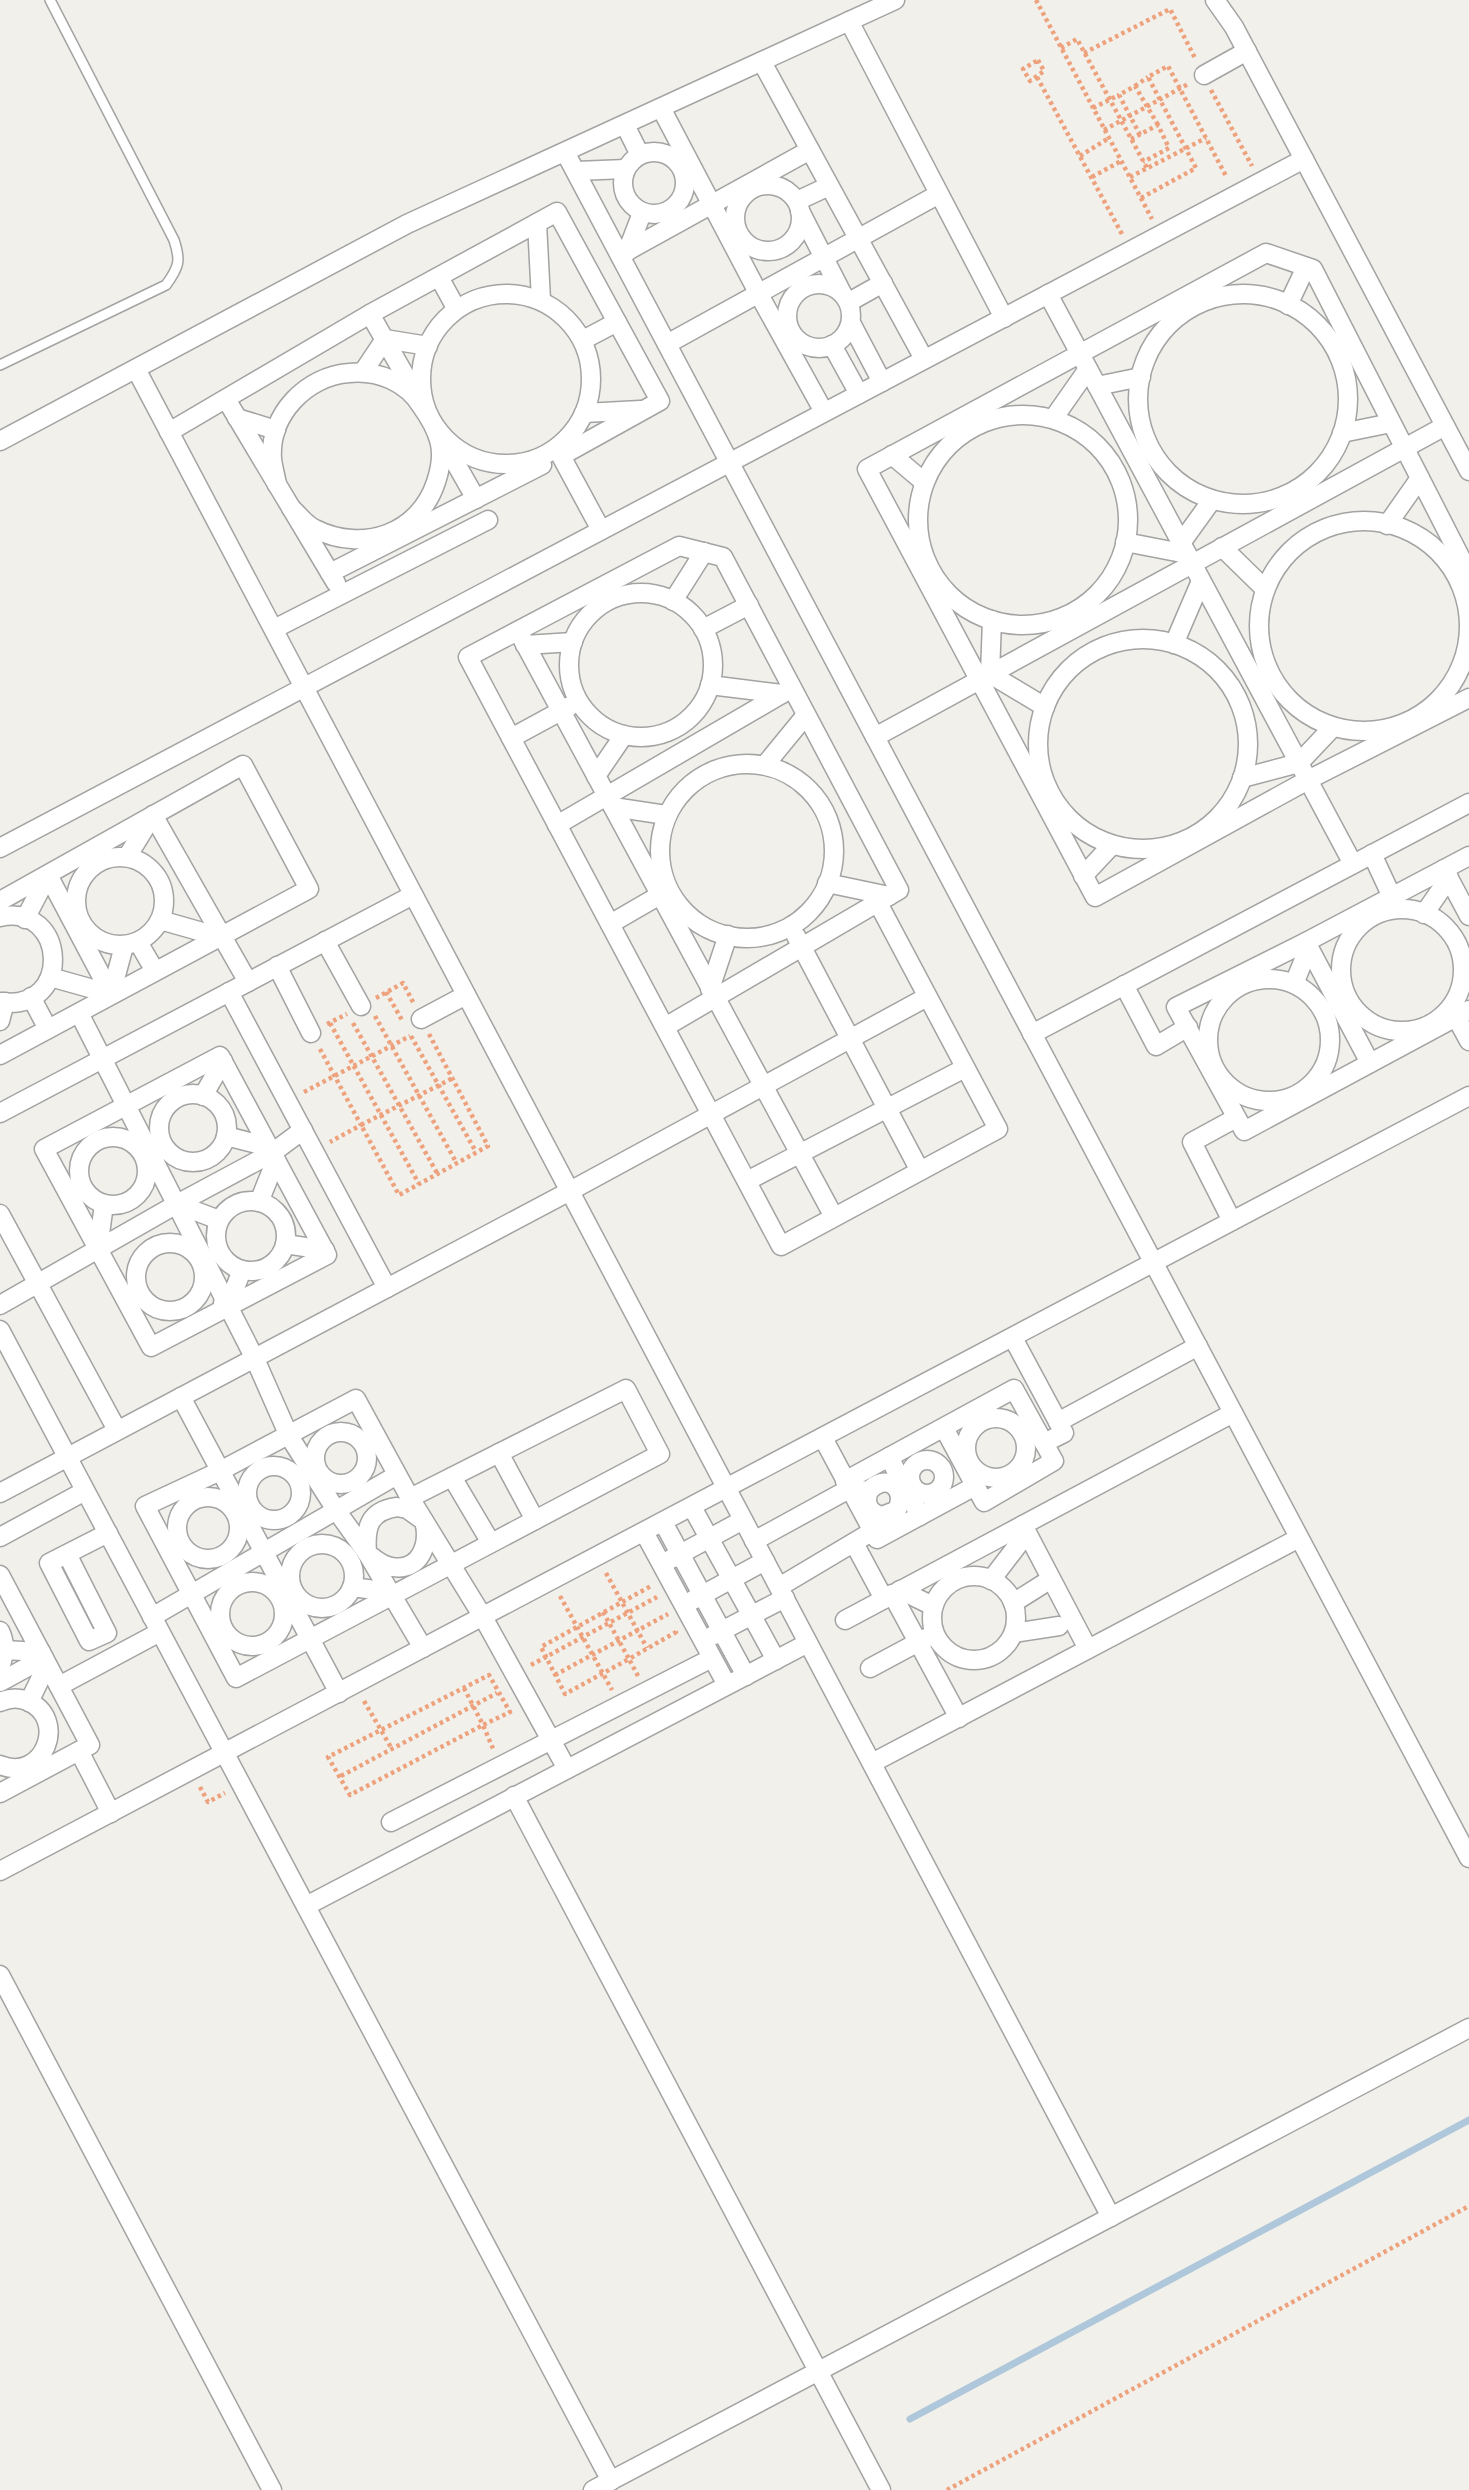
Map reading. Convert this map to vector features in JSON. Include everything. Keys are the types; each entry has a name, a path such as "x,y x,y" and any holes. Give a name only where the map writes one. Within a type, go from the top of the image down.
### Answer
{"street":[{"path":"0,441 407,224 625,125 664,115 762,62 895,0"},
{"path":"1215,0 1247,51 1469,471"},
{"path":"849,21 1004,318"},
{"path":"1203,75 1247,51"},
{"path":"762,62 924,359"},
{"path":"659,152 664,115"},
{"path":"664,115 687,168 734,234 757,291 787,336 824,412"},
{"path":"625,125 640,155"},
{"path":"623,253 671,218 713,205 749,188 810,150"},
{"path":"565,152 596,211 623,253 667,344 1469,1858"},
{"path":"671,218 642,213 634,207 626,196 623,179 626,169 640,155 649,152 659,152 687,168"},
{"path":"0,848 1304,159"},
{"path":"671,218 684,193 687,168"},
{"path":"576,171 626,169"},
{"path":"776,169 846,298 851,323 882,382"},
{"path":"749,188 771,185 796,202"},
{"path":"796,202 829,186"},
{"path":"734,234 738,208 749,188"},
{"path":"684,193 713,205 738,208"},
{"path":"787,336 790,302 799,280 825,257 939,194"},
{"path":"596,211 626,196"},
{"path":"734,234 762,250 781,248 792,241 798,232 796,202"},
{"path":"169,432 370,314 557,212 660,401 561,456 472,498 333,571"},
{"path":"623,253 642,213"},
{"path":"537,223 541,300"},
{"path":"781,248 799,280"},
{"path":"757,291 762,250"},
{"path":"1236,696 1264,680 1276,684 1300,710 1333,727 1369,732 1405,724 1436,704 1458,676 1466,660 1469,641 1465,576 1420,478 1391,423 1344,348 1313,269 1266,253 1084,362 961,426 892,455 867,469 985,677 1047,795 1094,897 1308,780 1469,698"},
{"path":"1288,305 1306,267"},
{"path":"439,277 456,308"},
{"path":"667,344 757,291 799,280 834,286 846,298"},
{"path":"846,298 883,283"},
{"path":"757,291 790,302"},
{"path":"278,485 272,457 276,430 289,405 309,386 335,374 363,372 390,378 414,394 428,416 444,438 465,454 486,462 517,464 543,457 565,442 581,421 590,396 591,369 583,340 565,316 541,300 512,293 483,295 456,308 436,329 423,355 420,385 428,416 440,442 440,470 432,496 415,518 392,534 365,541 338,539 312,528 291,508"},
{"path":"1143,452 1138,393 1144,361 1181,306 1214,297 1247,293 1279,300 1307,316 1332,343 1344,348"},
{"path":"1048,294 1097,386 1143,452 1201,581 1264,680 1299,763 1353,864"},
{"path":"370,314 472,498"},
{"path":"583,340 617,322"},
{"path":"787,336 808,347 819,348 832,345 847,334 851,323"},
{"path":"385,339 428,346"},
{"path":"363,372 385,339"},
{"path":"832,345 859,394"},
{"path":"1143,452 1154,456 1179,483 1212,500 1248,505 1284,497 1314,477 1336,448 1348,413 1344,348"},
{"path":"293,360 309,386"},
{"path":"1053,419 1084,362"},
{"path":"136,369 1111,2217"},
{"path":"1097,386 1141,377"},
{"path":"226,399 291,508 333,571 343,595"},
{"path":"584,413 645,410"},
{"path":"1026,414 1053,419 1087,436 1112,463 1126,497 1125,542 1116,569 1094,598 1067,624 1028,625 992,620 959,604 926,571 917,514 924,482 961,426 1026,414"},
{"path":"237,418 276,430"},
{"path":"1342,433 1391,423"},
{"path":"1125,542 1187,553 1222,547 1446,426"},
{"path":"1115,472 1143,452"},
{"path":"892,455 924,482"},
{"path":"561,456 601,530"},
{"path":"472,498 486,462"},
{"path":"1387,525 1420,478"},
{"path":"432,496 472,498"},
{"path":"875,737 985,677 1067,624 1187,553 1212,500"},
{"path":"1293,509 1306,538"},
{"path":"274,629 488,520"},
{"path":"1264,680 1259,621 1265,589 1282,561 1306,538 1335,525 1368,521 1400,527 1429,543 1453,570 1465,576"},
{"path":"333,571 338,539"},
{"path":"665,1027 713,993 803,946 884,900 899,890 806,715 787,691 749,606 723,557 679,546 600,597 521,638 468,657 781,1245 998,1129 928,996 884,900 827,883"},
{"path":"1222,547 1265,589"},
{"path":"673,601 704,552"},
{"path":"1174,644 1201,581"},
{"path":"642,593 665,597 685,608 703,629 711,648 713,672 707,696 693,716 673,731 649,737 624,735 601,725 583,708 573,688 569,665 573,642 600,597 642,593"},
{"path":"703,629 749,606"},
{"path":"985,677 992,620"},
{"path":"1067,624 1085,656"},
{"path":"521,638 573,642"},
{"path":"521,638 834,1217"},
{"path":"1147,638 1174,644 1208,661 1232,688 1246,722 1248,758 1242,778 1237,793 1214,822 1184,842 1148,850 1112,845 1079,828 1047,795 1041,771 1038,738 1045,706 1061,678 1085,656 1114,642 1147,638"},
{"path":"985,677 1045,706"},
{"path":"710,685 787,691"},
{"path":"557,825 609,802 690,747 787,691"},
{"path":"511,738 580,701"},
{"path":"765,765 806,715"},
{"path":"679,726 707,773"},
{"path":"1242,778 1299,763 1333,727"},
{"path":"596,776 624,735"},
{"path":"735,764 765,765 793,776 815,796 827,819 834,850 830,877 818,902 798,922 773,934 746,938 719,934 695,921 675,901 662,874 659,844 666,815 683,790 707,773 735,764"},
{"path":"0,901 48,875 94,857 153,815 243,765 309,889 0,1055"},
{"path":"609,802 666,815"},
{"path":"1032,1034 1469,803"},
{"path":"827,819 853,804"},
{"path":"127,857 153,815"},
{"path":"153,815 248,982"},
{"path":"1083,876 1112,845"},
{"path":"1372,854 1392,897"},
{"path":"1469,856 1448,871 1392,897 1236,983 1176,1007 1244,1131 1292,1101 1463,1014 1469,1041"},
{"path":"94,857 127,857 147,866 160,883 164,910 150,935 131,944 110,944 97,939 78,923 76,901 81,882 94,857"},
{"path":"160,883 184,871"},
{"path":"1448,871 1469,872"},
{"path":"1424,914 1448,871"},
{"path":"1448,871 1469,916"},
{"path":"48,875 81,882"},
{"path":"25,919 48,875"},
{"path":"48,875 78,923 111,995"},
{"path":"0,1113 413,895"},
{"path":"610,924 660,895"},
{"path":"1463,944 1435,919 1416,911 1396,909 1376,914 1359,926 1347,943 1341,962 1342,983 1338,1007 1330,1031 1330,1051 1324,1068 1309,1088 1292,1101 1259,1101 1230,1089 1214,1074 1209,1055 1208,1032 1212,1015 1236,983 1277,979 1294,984 1312,996 1338,1007 1362,1017 1379,1027 1398,1031 1417,1030 1435,1022 1464,993 1463,944"},
{"path":"0,917 19,916 44,931 54,957 47,984 25,1001 2,1002 0,1021"},
{"path":"160,920 220,937"},
{"path":"48,938 78,923"},
{"path":"789,926 803,946 920,1171"},
{"path":"713,993 728,935"},
{"path":"326,941 359,1007"},
{"path":"1310,942 1344,952"},
{"path":"1294,984 1310,942"},
{"path":"1310,942 1338,1007 1367,1062"},
{"path":"131,944 155,971"},
{"path":"111,995 131,944"},
{"path":"277,966 311,1033"},
{"path":"50,977 111,995"},
{"path":"1124,985 1156,1046 1185,1022"},
{"path":"229,992 387,1288"},
{"path":"423,1023 466,995"},
{"path":"0,1493 570,1192 928,996"},
{"path":"31,997 48,1030"},
{"path":"79,1013 151,1148 176,1203 208,1258 307,1480 338,1512 373,1519"},
{"path":"1185,1022 1208,1032"},
{"path":"1367,1062 1379,1027"},
{"path":"220,1056 327,1255 269,1276 228,1306 151,1347 133,1297 99,1250 76,1191 44,1149 91,1135 129,1110 172,1091 220,1056"},
{"path":"203,1096 223,1062"},
{"path":"1324,1068 1367,1062"},
{"path":"747,1181 965,1068"},
{"path":"91,1135 123,1138 183,1161 208,1159 222,1146 226,1136 227,1125 222,1111 217,1104 203,1096 172,1091"},
{"path":"76,1191 110,1205 127,1202 139,1193 146,1179 146,1162 161,1115 172,1091"},
{"path":"0,1871 1469,1096"},
{"path":"222,1111 244,1100"},
{"path":"1232,1221 1192,1142 1238,1121 1259,1101"},
{"path":"129,1110 161,1115"},
{"path":"123,1138 129,1110"},
{"path":"0,1305 176,1203 272,1153 303,1130"},
{"path":"76,1191 80,1161 91,1135"},
{"path":"226,1136 272,1153"},
{"path":"260,1202 272,1153"},
{"path":"47,1155 80,1161"},
{"path":"208,1159 233,1206"},
{"path":"173,1243 183,1161"},
{"path":"146,1179 176,1203 219,1220"},
{"path":"133,1297 155,1309 175,1310 189,1307 200,1293 208,1258 216,1244 219,1220 233,1206 248,1201 260,1202 270,1207 284,1226 285,1244 269,1276"},
{"path":"127,1202 152,1248"},
{"path":"99,1250 104,1203"},
{"path":"281,1220 302,1208"},
{"path":"0,1214 117,1430"},
{"path":"133,1297 137,1267 146,1252 166,1242 242,1270 269,1276"},
{"path":"285,1244 325,1250"},
{"path":"99,1250 137,1267"},
{"path":"228,1306 242,1270"},
{"path":"200,1293 228,1306"},
{"path":"175,1310 193,1325"},
{"path":"150,1344 175,1310"},
{"path":"0,1330 611,2481"},
{"path":"1013,1338 1064,1433 1048,1450 1024,1458"},
{"path":"1058,1422 1198,1346"},
{"path":"307,1480 401,1487 452,1477 626,1389 660,1454 491,1543 448,1560 393,1568 383,1565 367,1553"},
{"path":"703,1641 751,1615 854,1543 902,1490 946,1431 980,1415 1014,1389 1016,1391"},
{"path":"1003,1419 1016,1391"},
{"path":"1015,1478 1024,1458 1029,1430 1016,1391"},
{"path":"181,1397 339,1693"},
{"path":"278,1518 301,1541 331,1544 340,1549 351,1561 354,1575 352,1587 343,1600 307,1634 269,1651 236,1678 219,1633 191,1595 174,1546 145,1506 187,1495 223,1475 258,1461 317,1420 356,1399 371,1443 424,1521 483,1617 567,1769"},
{"path":"347,1433 358,1403"},
{"path":"845,1620 892,1594 951,1573 1233,1413"},
{"path":"946,1431 980,1485 984,1502 1015,1478 1054,1461 1048,1450 1029,1430 1003,1419 980,1415"},
{"path":"965,1462 969,1436 980,1415"},
{"path":"317,1420 322,1442"},
{"path":"946,1431 969,1436"},
{"path":"902,1490 946,1431"},
{"path":"187,1495 213,1498 257,1515 278,1518 295,1510 322,1442 334,1433 347,1433 371,1443"},
{"path":"823,1438 847,1485"},
{"path":"291,1439 322,1442"},
{"path":"281,1468 291,1439"},
{"path":"331,1544 338,1512 356,1482 371,1443"},
{"path":"499,1453 535,1520"},
{"path":"258,1461 307,1480 338,1512 367,1553 423,1648"},
{"path":"174,1546 192,1555 210,1558 230,1551 237,1539 249,1482 255,1474 258,1461"},
{"path":"891,1461 902,1490 919,1514"},
{"path":"891,1461 902,1490 919,1514"},
{"path":"891,1461 902,1490 919,1514"},
{"path":"847,1485 902,1490 965,1462"},
{"path":"223,1475 249,1482"},
{"path":"213,1498 223,1475"},
{"path":"452,1477 491,1543"},
{"path":"754,1541 847,1485 902,1490 980,1485 999,1478 1015,1478"},
{"path":"356,1482 401,1487"},
{"path":"59,1686 156,1624 191,1595 230,1581 264,1552 301,1541 338,1512 356,1482"},
{"path":"356,1482 373,1519"},
{"path":"367,1553 367,1530 373,1519 387,1508 401,1487"},
{"path":"0,1537 85,1491"},
{"path":"174,1546 187,1495"},
{"path":"692,1507 776,1660"},
{"path":"148,1513 179,1519"},
{"path":"259,1583 264,1552 278,1518"},
{"path":"662,1564 743,1520"},
{"path":"307,1634 332,1611 390,1592 418,1565 427,1541 424,1521"},
{"path":"663,1522 746,1675"},
{"path":"1025,1529 1088,1650"},
{"path":"991,1580 1025,1529"},
{"path":"644,1532 727,1685"},
{"path":"67,1554 108,1533"},
{"path":"872,1763 1300,1538"},
{"path":"237,1539 292,1564"},
{"path":"269,1651 273,1638 281,1628 292,1564 301,1541"},
{"path":"854,1543 892,1594 958,1718"},
{"path":"351,1561 367,1553"},
{"path":"210,1558 230,1581 266,1585 299,1598 308,1605 332,1611"},
{"path":"191,1595 210,1558"},
{"path":"418,1565 448,1560"},
{"path":"684,1605 765,1561"},
{"path":"390,1592 393,1568"},
{"path":"951,1573 991,1580 1008,1593 1016,1619 1014,1633 994,1658 969,1661 955,1657 934,1634 931,1624 933,1606 951,1573"},
{"path":"0,1576 70,1707 111,1813"},
{"path":"1013,1603 1051,1580"},
{"path":"219,1633 221,1604 230,1581"},
{"path":"352,1587 390,1592"},
{"path":"892,1594 933,1606"},
{"path":"191,1595 221,1604"},
{"path":"23,1618 0,1630 2,1658 44,1658"},
{"path":"1014,1633 1059,1626"},
{"path":"281,1628 307,1634"},
{"path":"219,1633 245,1646 269,1651"},
{"path":"870,1668 934,1634"},
{"path":"306,1906 808,1643"},
{"path":"232,1671 245,1646"},
{"path":"940,1684 955,1657"},
{"path":"0,1682 44,1658"},
{"path":"29,1702 44,1658"},
{"path":"391,1822 712,1658"},
{"path":"0,1702 18,1698 39,1708 45,1718 49,1728 46,1745 32,1770"},
{"path":"45,1718 70,1707"},
{"path":"46,1745 85,1748"},
{"path":"0,1793 32,1770 85,1748"},
{"path":"2,1770 32,1770"},
{"path":"514,1796 881,2490"},
{"path":"0,1975 272,2490"},
{"path":"593,2490 1469,2028"}],"lane":[{"path":"0,365 166,285 176,272 179,257 174,240 50,0"}],"path":[{"path":"1035,0 1160,235"},
{"path":"1084,53 1170,9 1260,182"},
{"path":"1061,48 1077,38 1147,168"},
{"path":"1038,60 1044,71 1037,77 1030,82 1023,69 1038,60"},
{"path":"1093,108 1168,66 1236,195"},
{"path":"1037,77 1131,250"},
{"path":"1141,198 1196,168 1148,77"},
{"path":"1135,86 1173,155"},
{"path":"1104,130 1179,89"},
{"path":"1119,95 1140,135"},
{"path":"1131,139 1158,125"},
{"path":"1080,156 1109,138"},
{"path":"1130,177 1206,138"},
{"path":"1143,162 1169,148"},
{"path":"1092,177 1121,161"},
{"path":"403,983 488,1146 399,1195 311,1033 359,1007 403,983"},
{"path":"386,992 476,1152"},
{"path":"359,1007 391,1046 456,1162"},
{"path":"359,1007 372,1055 437,1173"},
{"path":"330,1023 419,1184"},
{"path":"287,1101 411,1036 423,1023"},
{"path":"314,1150 453,1078"},
{"path":"597,1557 647,1648"},
{"path":"552,1581 603,1673"},
{"path":"651,1586 676,1632 565,1694 541,1647 622,1602 651,1586"},
{"path":"546,1657 657,1597"},
{"path":"603,1612 646,1692"},
{"path":"555,1675 667,1615"},
{"path":"489,1675 510,1712 350,1795 328,1757 381,1730 489,1675"},
{"path":"355,1684 392,1749"},
{"path":"464,1688 500,1766"},
{"path":"341,1776 498,1693"},
{"path":"947,2490 1469,2206"}],"waterway":[{"path":"910,2419 1469,2120"}]}
